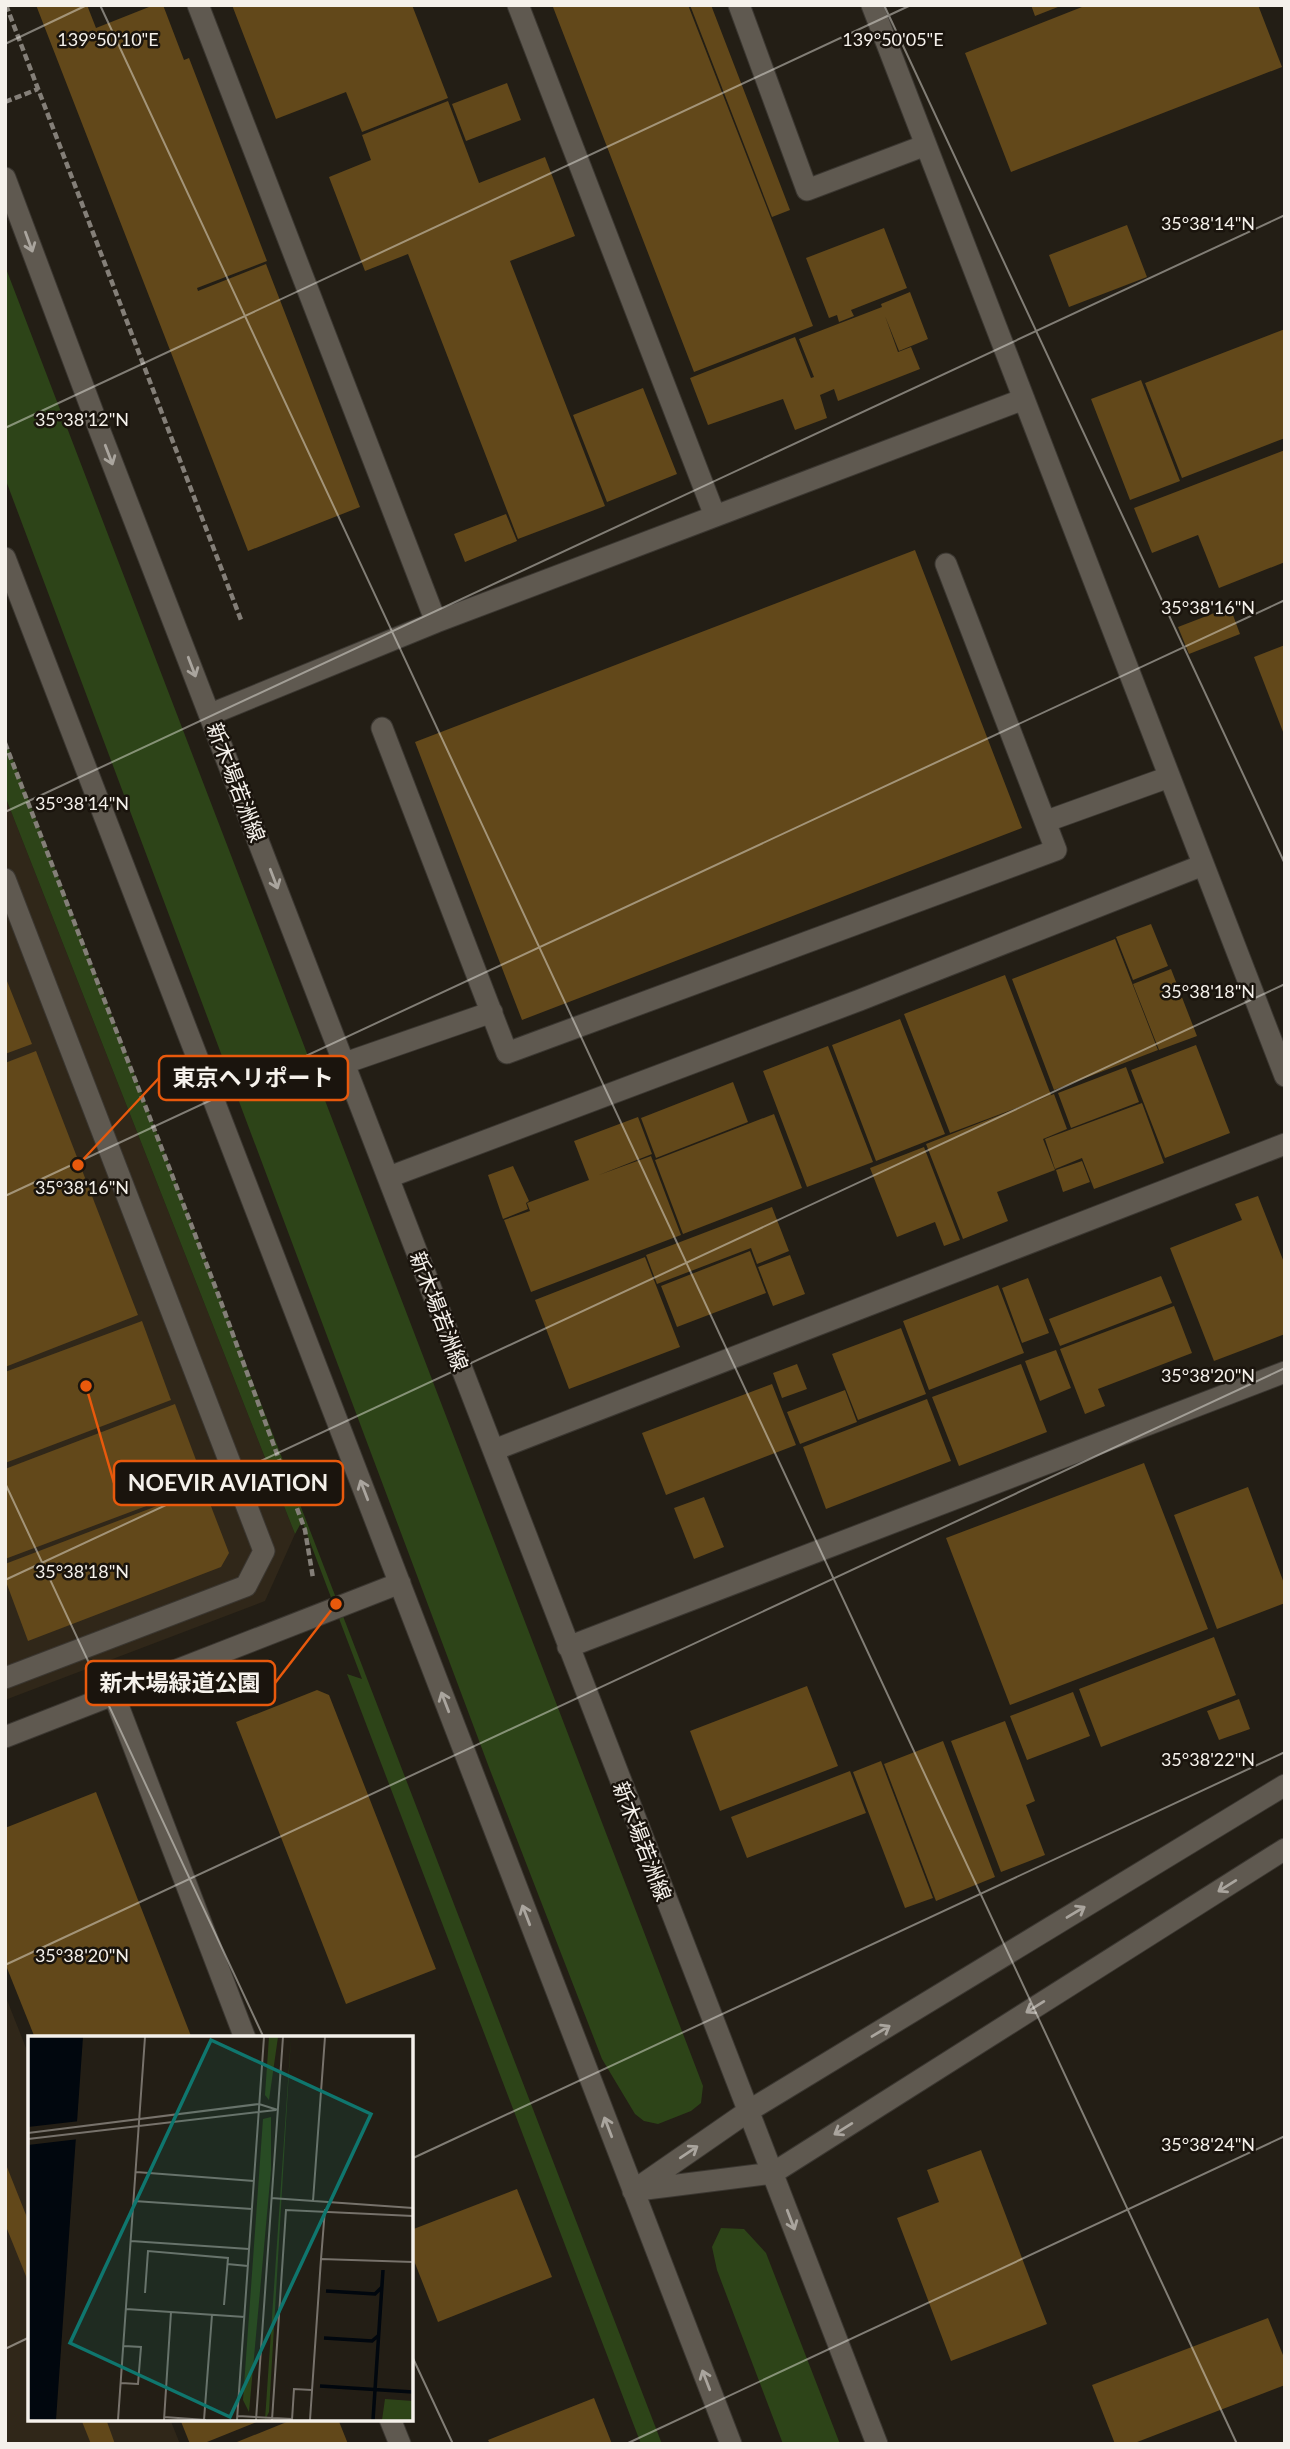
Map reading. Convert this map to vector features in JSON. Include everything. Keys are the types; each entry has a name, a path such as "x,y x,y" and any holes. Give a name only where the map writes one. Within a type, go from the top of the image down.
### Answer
{"street":[{"path":"198,5 436,621"},
{"path":"518,5 715,516"},
{"path":"739,5 807,190 926,145"},
{"path":"872,5 1285,1076"},
{"name":"新木場若洲線","path":"5,178 568,1647 751,2110 877,2444"},
{"path":"211,714 436,621 1024,399"},
{"path":"5,558 731,2444"},
{"path":"382,727 508,1053 1056,850 946,564"},
{"path":"1046,821 1169,777"},
{"path":"389,1177 860,1000 1203,864"},
{"path":"5,879 264,1551 246,1586 6,1675"},
{"path":"345,1063 492,1012"},
{"path":"494,1450 1285,1144"},
{"path":"568,1647 1285,1372"},
{"path":"5,1737 400,1583"},
{"path":"114,1695 244,2036"},
{"path":"633,2191 751,2110 1285,1785"},
{"path":"633,2191 773,2173 1285,1849"},
{"path":"391,2421 400,2444"}],"path":[{"path":"6,5 241,620"},
{"path":"5,102 38,89"},
{"path":"5,743 218,1294 304,1531 313,1578"}],"shaded area":[{"path":"5,796 295,1534 265,1601 5,1700"},
{"path":"5,1995 28,2053 28,2421 171,2421 180,2444 5,2444"}],"green space":[{"path":"5,266 703,2086 701,2103 691,2111 658,2124 644,2121 635,2114 602,2059 490,1770 5,478"},
{"path":"5,739 662,2444 641,2444 347,1674 362,1679 302,1521 295,1534 5,796"},
{"path":"721,2228 744,2229 766,2253 840,2444 783,2444 717,2270 712,2247"}],"building":[{"path":"36,5 87,5 96,28 154,5 163,5 184,60 189,58 267,261 197,288 198,291 266,264 360,507 248,551"},
{"path":"232,5 412,5 448,98 362,132 346,92 276,119"},
{"path":"688,5 813,326 694,372 553,7"},
{"path":"690,5 711,5 790,210 772,217"},
{"path":"1031,5 1063,5 1035,16"},
{"path":"1087,5 1258,5 1282,67 1011,172 965,53"},
{"path":"507,83 521,120 466,141 452,104"},
{"path":"448,101 479,183 545,157 575,236 510,261 605,506 518,539 408,254 365,271 329,177 371,160 362,135"},
{"path":"1127,225 1147,277 1069,307 1049,255"},
{"path":"884,228 907,288 851,310 854,316 839,322 837,315 829,318 806,258"},
{"path":"910,292 928,339 899,351 885,316 898,352 911,347 920,369 838,401 834,389 820,395 827,418 795,430 783,399 708,425 690,378 795,337 811,378 814,377 799,339 882,307 881,304"},
{"path":"1285,329 1285,438 1182,478 1145,383"},
{"path":"1141,380 1180,481 1130,500 1091,399"},
{"path":"643,388 677,474 607,502 573,415"},
{"path":"1285,450 1285,562 1219,588 1198,535 1152,553 1134,508"},
{"path":"506,514 517,541 465,562 454,534"},
{"path":"915,550 1022,828 522,1020 415,742"},
{"path":"1230,607 1240,634 1189,654 1178,627"},
{"path":"1285,645 1285,737 1254,657"},
{"path":"1151,924 1168,966 1133,980 1116,937"},
{"path":"1115,939 1158,1050 1054,1090 1012,979"},
{"path":"1171,969 1197,1036 1159,1050 1133,984"},
{"path":"1005,975 1051,1095 950,1133 904,1014"},
{"path":"5,976 32,1044 5,1054"},
{"path":"900,1019 945,1134 876,1161 832,1045"},
{"path":"1196,1045 1230,1133 1165,1158 1131,1070"},
{"path":"828,1046 873,1162 807,1187 763,1071"},
{"path":"36,1051 138,1315 5,1367 5,1063"},
{"path":"1126,1067 1139,1102 1071,1128 1058,1093"},
{"path":"733,1082 748,1122 656,1158 641,1118"},
{"path":"1054,1094 1067,1129 1043,1139 1055,1170 997,1192 1008,1221 963,1239 926,1144"},
{"path":"1142,1103 1164,1163 1094,1189 1082,1158 1055,1169 1045,1139"},
{"path":"774,1114 802,1188 683,1234 655,1160"},
{"path":"638,1117 652,1154 599,1175 651,1156 681,1235 531,1292 504,1220 530,1211 527,1203 589,1180 574,1141"},
{"path":"924,1147 960,1240 944,1246 935,1222 897,1237 870,1168"},
{"path":"1082,1161 1090,1182 1063,1192 1056,1170"},
{"path":"513,1166 529,1201 526,1203 528,1209 503,1219 488,1175"},
{"path":"1258,1196 1285,1265 1285,1334 1214,1361 1170,1248 1242,1220 1235,1204"},
{"path":"772,1207 789,1251 757,1264 751,1248 657,1284 646,1255"},
{"path":"750,1251 766,1293 677,1327 661,1286"},
{"path":"790,1255 805,1294 773,1306 758,1267"},
{"path":"645,1257 680,1347 569,1389 535,1300"},
{"path":"1161,1276 1172,1303 1060,1346 1049,1319"},
{"path":"1028,1278 1049,1333 1022,1343 1002,1288"},
{"path":"998,1285 1024,1353 929,1390 903,1321"},
{"path":"1174,1306 1192,1353 1098,1389 1105,1406 1085,1414 1060,1349"},
{"path":"142,1321 171,1400 5,1463 5,1372"},
{"path":"901,1328 926,1394 858,1420 832,1354"},
{"path":"1056,1350 1071,1388 1040,1401 1025,1361"},
{"path":"797,1364 807,1389 782,1398 773,1373"},
{"path":"1021,1364 1047,1432 959,1466 932,1397"},
{"path":"772,1384 796,1445 666,1495 642,1433"},
{"path":"845,1390 857,1422 800,1444 787,1412"},
{"path":"927,1399 951,1461 826,1509 803,1447"},
{"path":"175,1404 205,1484 5,1559 5,1469"},
{"path":"1144,1463 1208,1629 1010,1705 946,1538"},
{"path":"1248,1487 1285,1586 1285,1603 1217,1629 1174,1515"},
{"path":"204,1488 229,1553 221,1567 28,1641 5,1579 5,1564"},
{"path":"704,1497 724,1547 694,1559 674,1508"},
{"path":"1214,1637 1236,1695 1101,1747 1079,1689"},
{"path":"807,1686 838,1766 720,1811 690,1731"},
{"path":"317,1690 329,1695 436,1969 346,2004 236,1722"},
{"path":"1073,1692 1090,1736 1027,1760 1010,1716"},
{"path":"1239,1699 1250,1729 1219,1740 1207,1711"},
{"path":"1005,1721 1035,1801 1026,1805 1045,1855 1001,1872 951,1741"},
{"path":"943,1741 995,1877 936,1901 884,1764"},
{"path":"881,1761 933,1898 905,1908 853,1772"},
{"path":"850,1771 866,1813 747,1858 731,1817"},
{"path":"96,1792 191,2036 34,2036 5,1963 5,1828"},
{"path":"981,2150 1047,2324 951,2361 897,2218 939,2202 927,2170"},
{"path":"5,2162 28,2220 28,2281 5,2224"},
{"path":"517,2189 552,2277 438,2322 413,2258 413,2229"},
{"path":"1268,2318 1285,2360 1285,2385 1132,2444 1115,2444 1092,2385"},
{"path":"594,2398 612,2444 490,2444 488,2440"},
{"path":"82,2421 107,2421 115,2444 91,2444"},
{"path":"181,2421 259,2421 202,2444 190,2444"},
{"path":"289,2421 339,2421 348,2444 232,2444"}],"place":[{"name":"東京ヘリポート","path":"78,1165"},
{"name":"NOEVIR AVIATION","path":"86,1386"},
{"name":"新木場緑道公園","path":"336,1604"}]}
